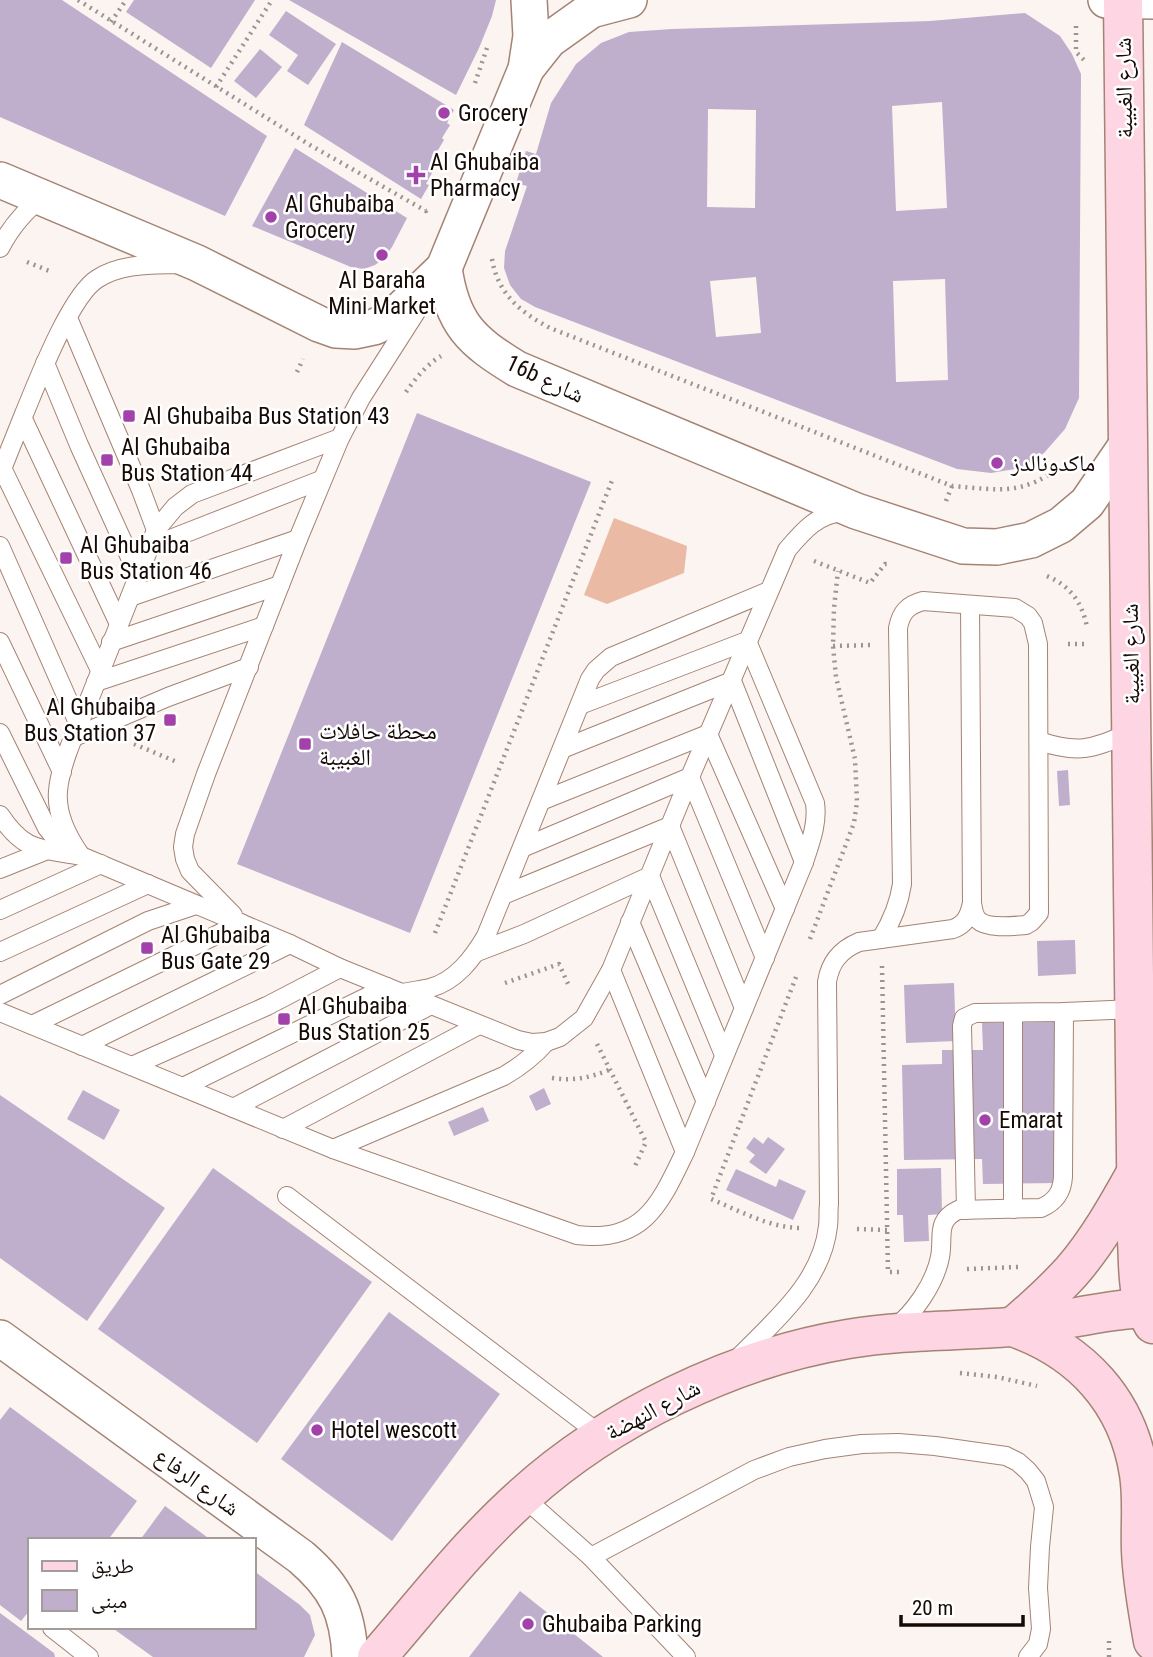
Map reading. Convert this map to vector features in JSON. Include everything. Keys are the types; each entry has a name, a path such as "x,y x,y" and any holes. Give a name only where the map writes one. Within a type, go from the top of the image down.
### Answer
{"street":[{"path":"0,180 197,263 319,324 336,330 355,331 374,327 391,319 444,268 526,69 531,36 528,0"},
{"path":"526,69 550,40 592,10 629,0"},
{"path":"1106,0 1153,1"},
{"name":"شارع الغبيبة","path":"1123,0 1138,1278 1140,1293 1150,1313"},
{"name":"16b شارع","path":"444,268 447,293 457,316 471,336 491,353 517,369 856,511 963,546 997,547 1031,540 1061,525 1087,503 1128,443"},
{"path":"1013,1327 1074,1269 1118,1205 1137,1171"},
{"name":"شارع النهضة","path":"377,1657 470,1550 523,1496 601,1436 650,1407 720,1376 844,1340 887,1334 1013,1327 1150,1313"},
{"path":"1013,1327 1057,1346 1079,1362 1106,1393 1125,1425 1139,1476 1141,1552 1153,1641"},
{"name":"شارع الرفاع","path":"0,1338 318,1572 342,1611 349,1635 350,1657"}],"lane":[{"path":"0,248 18,219 43,197"},
{"path":"98,676 1,471 45,363 86,286 108,273 133,266 197,263"},
{"path":"241,923 190,871 183,847 185,834 206,774 340,438 361,398 444,268"},
{"path":"68,318 135,478 153,538"},
{"path":"45,363 138,575"},
{"path":"23,419 119,624"},
{"path":"74,854 58,806 62,772 153,538 175,507 192,494 340,438"},
{"path":"153,538 321,481"},
{"path":"0,815 22,841 46,851 74,854 101,864 340,968 518,1040 546,1042 560,1037 584,1018 611,970 786,550 805,528 820,518 837,512 856,511"},
{"path":"130,597 298,539"},
{"path":"0,546 76,731"},
{"path":"111,642 280,585"},
{"path":"183,1087 395,990 432,987 460,971 477,952 486,936 590,679 596,670 611,657 769,591"},
{"path":"881,939 895,913 902,884 898,645 900,618 905,609 923,601 1015,608 1033,622 1038,644 1039,913 1026,925 989,926 979,921 972,904 970,605"},
{"path":"98,676 264,626"},
{"path":"580,705 747,641"},
{"path":"0,1012 333,1149 577,1235 612,1235 628,1229 655,1209 685,1152 804,862 815,824 815,803 747,641"},
{"path":"0,642 62,772"},
{"path":"76,731 248,667"},
{"path":"562,749 732,681"},
{"path":"732,681 804,862"},
{"path":"1039,741 1063,749 1092,748 1132,732"},
{"path":"0,733 47,828 74,854"},
{"path":"541,801 709,734"},
{"path":"709,734 785,909"},
{"path":"522,848 690,778"},
{"path":"690,778 765,958"},
{"path":"503,895 670,826"},
{"path":"670,826 744,1008"},
{"path":"0,869 46,851"},
{"path":"0,909 101,864"},
{"path":"477,952 524,934 650,876"},
{"path":"650,876 724,1055"},
{"path":"0,952 148,884"},
{"path":"720,1376 792,1302 820,1258 828,1228 827,982 833,961 849,946 859,942 959,927 968,917 972,904"},
{"path":"0,995 148,920 196,905"},
{"path":"630,922 706,1102"},
{"path":"32,1025 241,923"},
{"path":"82,1046 290,944"},
{"path":"132,1066 267,1006 340,968"},
{"path":"611,970 685,1152"},
{"path":"233,1108 432,1005"},
{"path":"966,1210 964,1018 971,1014 1135,1009"},
{"path":"887,1334 902,1322 926,1292 940,1257 941,1233 951,1213 958,1210 1041,1208 1057,1197 1062,1187 1064,1012"},
{"path":"1013,1013 1013,1209"},
{"path":"283,1129 479,1025"},
{"path":"333,1149 504,1076 534,1056 546,1042"},
{"path":"287,1196 601,1436"},
{"path":"591,1558 754,1470 789,1457 862,1444 898,1443 1006,1456 1018,1462 1036,1481 1044,1507 1038,1588 1041,1629 1038,1644 1028,1657"},
{"path":"523,1496 591,1558 686,1657"},
{"path":"53,1629 89,1657"}],"path":[{"path":"78,0 310,145 426,211 431,198"},
{"path":"111,22 126,0"},
{"path":"216,87 272,0"},
{"path":"474,85 490,39"},
{"path":"491,252 497,279 509,297 521,310 550,328 952,486 1005,490 1026,486 1046,477 1071,456"},
{"path":"435,933 613,478"}],"shaded area":[{"path":"614,518 687,546 684,573 607,604 584,595"}],"building":[{"path":"0,0 62,0 267,136 225,216 0,117"},
{"path":"134,0 255,0 211,68 126,12"},
{"path":"289,0 496,0 479,48 456,95"},
{"path":"286,11 336,44 308,85 287,71 298,55 269,35"},
{"path":"1025,13 1060,36 1081,74 1079,398 1065,429 1044,453 1021,468 991,473 957,469 535,307 521,299 510,285 504,268 505,251 527,186 516,183 526,151 536,154 551,103 576,64 601,43 629,32 672,29 930,21","holes":["942,102 947,208 896,211 892,106","708,109 756,110 755,208 707,207","756,277 761,333 716,337 710,281","945,279 948,380 896,382 893,281"]},
{"path":"342,42 454,110 447,123 450,125 442,138 444,140 435,155 438,156 426,184 429,185 421,199 304,125"},
{"path":"260,49 282,67 256,98 234,81"},
{"path":"295,148 407,218 392,247 375,265 364,269 351,267 252,226"},
{"path":"417,413 591,482 410,933 237,864"},
{"path":"1068,770 1070,805 1059,806 1057,771"},
{"path":"1075,940 1076,974 1038,976 1037,941"},
{"path":"954,983 956,1041 906,1043 904,985"},
{"path":"1056,1022 1058,1183 983,1184 982,1159 904,1160 902,1065 942,1064 942,1050 983,1050 982,1023"},
{"path":"544,1088 551,1104 536,1111 529,1096"},
{"path":"83,1090 120,1110 104,1140 67,1119"},
{"path":"0,1095 165,1208 87,1321 0,1258"},
{"path":"483,1107 489,1121 454,1136 448,1122"},
{"path":"754,1137 763,1144 768,1137 785,1149 766,1174 749,1162 755,1155 746,1148"},
{"path":"213,1168 372,1282 257,1443 98,1329"},
{"path":"941,1168 942,1214 928,1215 929,1241 904,1242 903,1215 897,1215 897,1169"},
{"path":"736,1169 776,1187 779,1179 806,1191 793,1220 726,1190"},
{"path":"389,1312 500,1394 392,1541 281,1459"},
{"path":"10,1407 137,1501 109,1538 28,1538 28,1612 21,1621 0,1605 0,1420"},
{"path":"165,1506 208,1538 141,1538"},
{"path":"256,1572 310,1615 315,1635 304,1657 153,1657 114,1629 256,1629"},
{"name":"Ghubaiba Parking","path":"520,1591 603,1657 469,1657"},
{"path":"0,1613 54,1653 55,1657 0,1657"}],"place":[{"name":"Grocery","path":"444,113"},
{"name":"Al Ghubaiba Pharmacy","path":"416,175"},
{"name":"Al Ghubaiba Grocery","path":"271,217"},
{"name":"Al Baraha Mini Market","path":"382,255"},
{"name":"Al Ghubaiba Bus Station 43","path":"129,416"},
{"name":"Al Ghubaiba Bus Station 44","path":"107,460"},
{"name":"ماكدونالدز","path":"997,463"},
{"name":"Al Ghubaiba Bus Station 46","path":"66,558"},
{"name":"Al Ghubaiba Bus Station 37","path":"170,720"},
{"name":"محطة حافلات الغبيبة","path":"305,744"},
{"name":"Al Ghubaiba Bus Gate 29","path":"147,948"},
{"name":"Al Ghubaiba Bus Station 25","path":"284,1019"},
{"name":"Emarat","path":"985,1120"},
{"name":"Hotel wescott","path":"317,1430"},
{"name":"Ghubaiba Parking","path":"528,1624"}]}
